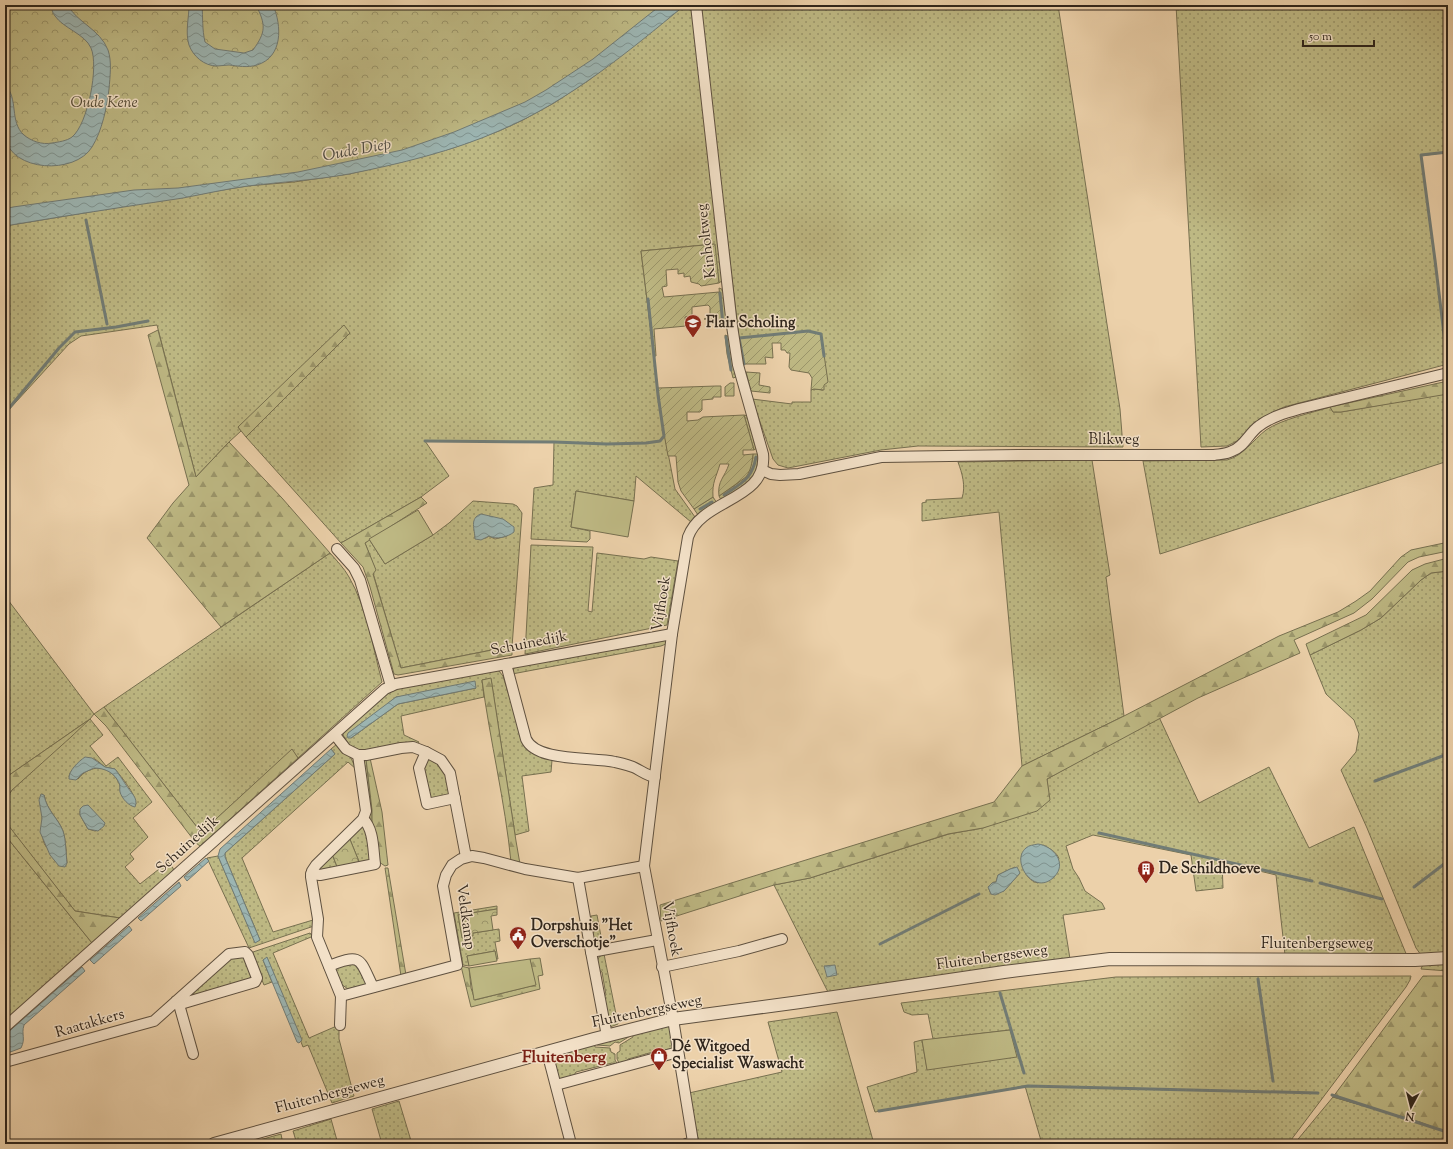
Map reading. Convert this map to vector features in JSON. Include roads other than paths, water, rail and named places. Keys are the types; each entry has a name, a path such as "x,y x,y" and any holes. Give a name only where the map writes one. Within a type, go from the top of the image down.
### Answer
{"street":[{"name":"Kinholtweg","path":"696,5 732,326 738,366 763,454 764,463 762,470"},
{"name":"Blikweg","path":"762,470 770,474 799,474 881,457 1022,454 1214,455 1232,451 1239,447 1257,427 1269,419 1282,414 1448,373"},
{"name":"Vijfhoek","path":"686,1144 693,1142 673,1019 644,866 672,634 688,537 691,528 702,516 748,488 762,470"},
{"path":"337,549 354,568 360,580 391,686"},
{"name":"Schuinedijk","path":"5,1027 385,689 396,684 672,634"},
{"path":"506,664 526,740 531,747 542,753 552,755 614,762 632,767 655,777"},
{"path":"335,735 346,749 358,755 366,755 408,747 417,748 442,760 448,768 466,857 477,856 525,869 578,878 644,866"},
{"path":"426,752 419,768 427,804 455,798"},
{"path":"340,1025 341,996 317,938 318,918 311,882 311,874 316,865 363,819 366,811 358,755"},
{"path":"311,874 320,875 375,864 370,829 363,819"},
{"name":"Veldkamp","path":"341,996 457,965 443,886 448,870 456,862 466,857"},
{"path":"578,878 607,1036"},
{"name":"Vijfhoek","path":"662,967 739,951 782,939"},
{"path":"591,952 657,940"},
{"name":"Raatakkers","path":"5,1062 154,1021 179,1002 229,954 245,952 248,955 257,978 255,982 184,1004 179,1002"},
{"name":"Fluitenbergseweg","path":"214,1144 547,1052 673,1019 1004,972 1110,960 1415,960 1448,958"},
{"path":"329,966 346,959 357,960 362,964 373,987"},
{"path":"179,1002 193,1054"},
{"path":"547,1052 571,1144"},
{"path":"556,1085 678,1052"}],"water":[{"path":"51,5 68,5 76,16 100,36 108,50 110,74 104,119 96,141 92,147 84,156 72,162 44,166 31,163 19,157 10,149 5,137 5,85 12,96 15,117 19,130 33,141 41,143 60,142 72,137 78,130 83,120 93,81 94,68 93,56 88,43 59,20 53,13"},
{"path":"189,5 202,5 205,42 215,49 244,53 253,50 262,33 262,18 256,5 273,5 279,31 276,48 266,61 253,66 212,66 203,62 193,53 189,45 187,30"},
{"path":"661,5 685,5 620,58 550,105 483,138 445,151 349,174 240,187 183,198 5,226 5,209 13,207 134,190 178,188 298,172 402,150 454,132 525,102 593,59"},
{"path":"481,514 503,519 514,527 514,532 502,537 495,538 489,536 481,540 475,539 474,521 477,516"},
{"path":"475,681 476,688 398,704 351,738 348,738 347,736 348,733 396,697"},
{"path":"331,749 335,754 225,853 225,857 260,940 255,943 218,856 220,849"},
{"path":"85,757 92,758 105,767 115,769 134,795 136,801 135,807 128,804 124,800 120,792 120,785 117,779 106,770 94,768 83,773 76,780 69,779 72,770"},
{"path":"41,794 44,795 45,801 64,834 67,863 65,867 59,866 50,855 40,832 42,818 39,800"},
{"path":"88,805 105,823 104,826 98,831 88,829 80,815 80,809 83,806"},
{"path":"1038,844 1049,848 1057,856 1060,866 1054,877 1046,882 1039,883 1026,875 1021,861 1022,854 1026,848"},
{"path":"206,858 209,861 187,881 184,877"},
{"path":"1017,867 1020,873 1004,891 995,895 991,894 988,887 992,883 996,882 998,875"},
{"path":"179,882 181,886 141,921 138,918"},
{"path":"129,926 132,930 94,964 90,960"},
{"path":"267,957 302,1040 299,1043 297,1042 263,960"},
{"path":"835,965 837,975 827,977 824,966"},
{"path":"82,967 85,971 24,1025 23,1042 21,1048 5,1054 5,1035"}],"waterway":[{"path":"1446,351 1421,155 1448,152"},
{"path":"86,220 107,324"},
{"path":"720,293 723,325"},
{"path":"425,441 607,444 646,443 660,441 664,436 658,395 648,299"},
{"path":"5,413 59,348 75,332 148,321"},
{"path":"744,364 739,338 808,331 821,334 824,356"},
{"path":"726,337 731,370"},
{"path":"724,495 741,484 749,476 756,457"},
{"path":"700,509 712,502"},
{"path":"1375,781 1448,754"},
{"path":"1099,833 1312,881"},
{"path":"1414,887 1448,861"},
{"path":"1320,883 1382,899"},
{"path":"880,944 979,894"},
{"path":"1258,979 1273,1081"},
{"path":"1000,993 1024,1073"},
{"path":"879,1111 1028,1086 1318,1093"},
{"path":"1332,1095 1444,1131 1448,1135"}],"place":[{"name":"Flair Scholing","path":"693,338"},
{"name":"De Schildhoeve","path":"1146,884"},
{"name":"Dorpshuis \"Het Overschotje\"","path":"518,950"},
{"name":"Dé Witgoed Specialist Waswacht","path":"659,1071"}],"district":[{"name":"Fluitenberg","path":"564,1058"}],"park label":[{"name":"Oude Kene","path":"104,103"}],"water label":[{"name":"Oude Diep","path":"357,151"}]}
